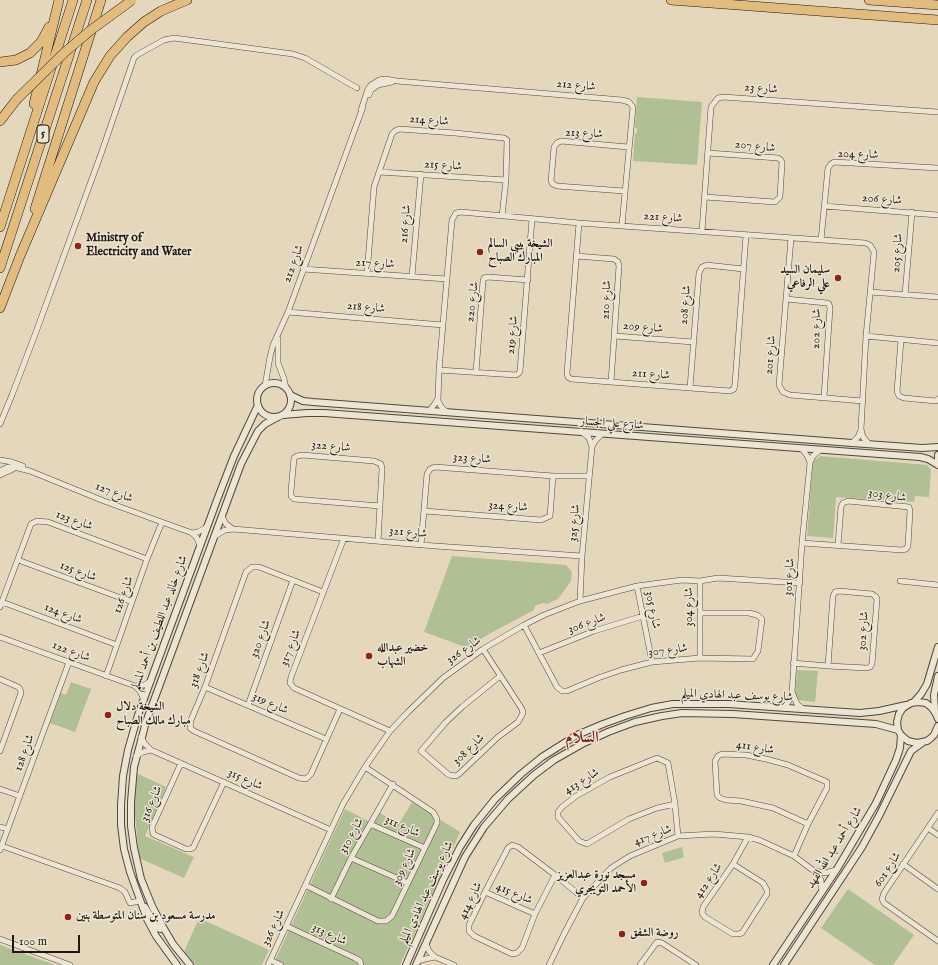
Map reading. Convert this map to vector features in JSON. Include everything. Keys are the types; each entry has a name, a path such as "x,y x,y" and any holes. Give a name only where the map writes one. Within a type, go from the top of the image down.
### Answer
{"highway":[{"name":"5","path":"0,227 73,0"},
{"name":"5","path":"0,268 86,0"},
{"path":"20,256 101,0"},
{"path":"0,120 17,99 65,52 91,30 132,0"},
{"path":"0,308 20,256 94,82 110,56 127,37 144,22 161,11 187,0"},
{"path":"671,0 938,20"},
{"path":"869,0 938,5"},
{"path":"22,160 27,133 59,2"},
{"path":"0,62 21,58 38,46 46,34 59,2"}],"street":[{"path":"0,424 12,396 103,150 134,58 137,55 164,40 174,38 293,54 305,58 357,88"},
{"name":"شارع 212","path":"265,386 271,351 288,312 361,110 371,90 381,83 396,81 622,100 629,102 633,107 628,147 622,225"},
{"name":"شارع 23","path":"702,231 711,107 718,98 723,97 938,112"},
{"name":"شارع 214","path":"367,274 374,187 392,134 399,129 504,138 508,140 502,216"},
{"name":"شارع 213","path":"624,191 557,186 553,184 551,181 554,147 561,141 628,147"},
{"name":"شارع 207","path":"705,197 775,202 780,197 782,177 782,163 778,158 708,153"},
{"name":"شارع 204","path":"821,240 828,168 834,162 938,168"},
{"name":"شارع 215","path":"379,172 506,180"},
{"name":"شارع 216","path":"412,276 421,174"},
{"name":"شارع 206","path":"824,206 938,215"},
{"name":"شارع 221","path":"438,398 452,220 454,215 461,212 578,223 865,243 870,245 874,252 866,336 861,429 858,437 852,443"},
{"name":"شارع 205","path":"905,295 912,212"},
{"name":"شارع 219","path":"439,370 516,375 520,371 532,219"},
{"name":"شارع 211","path":"578,223 567,373 568,377 571,379 730,391 734,389 736,384 746,235"},
{"name":"شارع 201","path":"791,238 779,385 783,392 790,395 863,401"},
{"name":"شارع 210","path":"576,256 614,259 618,262 615,336 611,382"},
{"name":"شارع 208","path":"690,388 699,273 702,267 707,265 743,269"},
{"name":"شارع 217","path":"303,269 447,279"},
{"name":"شارع 220","path":"476,372 484,278 528,280"},
{"path":"870,292 938,298"},
{"name":"شارع 202","path":"786,299 810,300 829,304 830,308 824,397"},
{"name":"شارع 218","path":"288,312 443,325"},
{"name":"شارع 212","path":"279,334 277,358 286,388"},
{"name":"شارع 209","path":"615,336 693,342"},
{"path":"866,336 938,343"},
{"path":"901,340 896,391 899,396 904,398 936,401 938,399"},
{"path":"275,383 286,388 291,400 289,408 280,416 272,418 263,413 258,405 258,394 265,386 275,383"},
{"name":"شارع علي الجسار","path":"290,395 299,400 308,402 767,437 922,448 938,447"},
{"path":"428,411 438,398"},
{"path":"438,398 440,406 447,412"},
{"name":"شارع خالد عبد اللطيف بن أحمد المسلم","path":"177,965 156,936 147,919 139,901 127,862 122,836 121,805 123,776 134,727 151,680 207,527 241,441 258,405"},
{"path":"352,415 354,405"},
{"name":"شارع علي الجسار","path":"280,416 314,413 531,428 920,457 938,465"},
{"name":"شارع خالد عبد اللطيف بن أحمد المسلم","path":"190,965 173,944 163,928 141,879 132,837 131,802 136,756 141,737 237,474 255,436 261,428 280,416"},
{"path":"522,428 524,424 523,418"},
{"path":"531,428 530,424 532,419"},
{"path":"861,429 863,437 869,444"},
{"path":"582,432 589,438 592,447"},
{"path":"592,447 595,441 602,434"},
{"path":"744,445 746,435"},
{"path":"766,446 765,442 767,437"},
{"path":"241,441 245,442 249,446"},
{"name":"شارع 325","path":"580,601 582,556 592,447"},
{"path":"802,449 808,457 810,463"},
{"path":"810,463 813,456 820,450"},
{"name":"شارع 322","path":"378,541 380,506 382,469 379,462 302,455 298,455 294,458 290,491 291,496 294,499 380,506"},
{"path":"938,455 938,465"},
{"path":"0,460 19,464 30,471"},
{"name":"شارع 301","path":"784,708 790,699 792,692 802,543 810,463"},
{"name":"شارع 127","path":"0,470 14,466 30,471 104,501 192,533"},
{"name":"شارع 323","path":"422,544 427,474 430,469 435,467 553,476 589,476"},
{"name":"شارع 127","path":"0,475 14,469 30,471"},
{"name":"شارع 324","path":"424,511 541,520 550,516 553,476"},
{"name":"شارع 303","path":"802,543 902,550 906,549 908,546 909,507 848,501 843,503 841,507 838,545"},
{"path":"222,516 226,524 233,529"},
{"name":"شارع 123","path":"1,605 31,524 37,521 48,522 147,559"},
{"name":"شارع 126","path":"106,676 147,559 162,522"},
{"path":"192,533 198,532 207,527"},
{"name":"شارع 321","path":"215,536 221,531 233,529 582,556"},
{"path":"192,533 197,538 200,546"},
{"name":"شارع 317","path":"344,538 290,683 294,688 390,731"},
{"name":"شارع 125","path":"18,560 132,602"},
{"name":"شارع 318","path":"323,592 259,567 252,567 246,572 206,687 191,720 190,728 299,778 306,779 311,774 340,709"},
{"name":"شارع 326","path":"269,962 349,793 365,767 390,731 443,678 483,649 524,625 580,601 637,586 682,580 700,581 718,578 800,583"},
{"name":"شارع 320","path":"248,705 293,580"},
{"name":"شارع 304","path":"700,581 700,658"},
{"path":"900,581 938,584"},
{"name":"شارع 305","path":"637,586 652,662"},
{"path":"184,591 193,595"},
{"name":"شارع 302","path":"793,663 828,666 870,668 872,664 877,599 872,594 839,591 835,592 833,596 828,666"},
{"path":"181,600 186,600 190,604"},
{"name":"شارع 124","path":"1,605 117,645"},
{"name":"شارع 307","path":"524,625 557,687 562,691 567,691 621,670 652,662 700,658 753,659 758,651 762,619 757,615 749,613 700,613"},
{"name":"شارع 306","path":"539,653 594,631 643,616"},
{"name":"شارع 122","path":"0,637 135,686"},
{"path":"914,702 927,684 938,647"},
{"name":"شارع 308","path":"483,649 522,709 523,713 521,718 459,774 456,776 449,775 421,751 446,722 500,676"},
{"name":"شارع 128","path":"1,848 69,662"},
{"path":"937,716 934,695 938,676"},
{"path":"0,679 18,687 21,692 0,751"},
{"path":"135,686 144,685 151,680"},
{"path":"135,686 140,691 144,700"},
{"name":"شارع 319","path":"206,687 326,739"},
{"path":"792,692 795,700 803,709"},
{"path":"914,702 926,703 937,716"},
{"name":"شارع يوسف عبد الهادي الميلم","path":"406,965 457,851 488,806 521,774 542,757 592,728 651,708 673,704 721,704 866,712 906,705 914,702"},
{"path":"673,704 675,710 674,714"},
{"path":"682,704 682,713"},
{"name":"شارع أحمد عبد الله الفهد","path":"773,965 822,892 876,803 893,768 900,748 900,732 897,722 899,714 906,705"},
{"name":"شارع يوسف عبد الهادي الميلم","path":"417,963 465,857 484,827 508,799 534,776 554,760 584,742 608,732 649,719 682,713 733,714 876,724 900,732 908,741 922,743"},
{"path":"931,738 938,726"},
{"name":"شارع 315","path":"141,737 151,750 331,830"},
{"path":"931,738 938,737"},
{"name":"شارع أحمد عبد الله الفهد","path":"784,965 862,847 911,750 931,738"},
{"path":"136,756 151,750"},
{"name":"شارع 411","path":"794,856 808,824 828,788 827,782 788,765 766,759 740,755 722,754 718,756 715,761 717,795 720,798 773,808 808,824"},
{"name":"شارع 413","path":"675,804 656,808 629,819 587,844 579,841 558,817 558,812 562,807 576,796 610,777 657,758 668,763 675,804 678,836"},
{"name":"شارع 316","path":"181,763 152,829 154,835 171,843 188,850 193,848 224,782"},
{"name":"شارع 309","path":"305,885 378,921 384,922 389,920 392,916 437,823 436,815 393,784 365,767"},
{"name":"شارع 310","path":"331,899 351,858 393,784"},
{"path":"0,788 20,796"},
{"path":"121,805 125,805 126,807 128,828 132,837"},
{"path":"469,850 465,847 465,843 488,806"},
{"name":"شارع 601","path":"938,813 884,893 882,899 884,903 938,941"},
{"name":"شارع 311","path":"370,824 425,848"},
{"path":"0,827 8,829"},
{"path":"928,828 938,835"},
{"name":"شارع 417","path":"549,965 583,898 611,868 630,856 678,836 714,834 748,837 772,845 794,856 814,870"},
{"name":"شارع 412","path":"733,864 763,883 767,890 767,894 742,932 738,934 733,934 705,917 702,912 703,907 733,864 748,837"},
{"name":"شارع 414","path":"555,875 535,914 522,948 517,953 512,954 474,936 469,931 469,925 485,892 508,848 512,845 518,847 555,875 583,898"},
{"path":"1,848 120,888 124,891 130,903 139,901"},
{"path":"457,851 462,853 465,857"},
{"path":"351,858 408,883"},
{"path":"903,864 938,889"},
{"path":"814,870 825,873 836,869"},
{"path":"814,870 821,880 822,892"},
{"path":"133,883 156,927 160,929 163,928"},
{"name":"شارع 415","path":"485,892 535,914"},
{"name":"شارع 313","path":"286,926 355,958 360,961 361,965"},
{"path":"0,939 70,965"},
{"path":"640,965 657,942 662,943 696,965"},
{"path":"426,944 429,951 435,957 454,965"},
{"path":"417,963 425,958 435,957"},
{"path":"269,962 281,965"}],"green space":[{"path":"637,97 702,102 697,165 633,161 635,133 637,133 637,128 635,128"},
{"path":"820,456 927,465 931,470 929,497 915,496 914,502 836,497 833,538 807,536 813,462"},
{"path":"452,556 566,565 572,572 571,581 558,599 547,604 543,603 535,606 534,610 487,635 468,648 424,632"},
{"path":"797,670 818,671 815,702 799,700 795,695"},
{"path":"71,682 91,689 75,732 50,723 61,693 66,695"},
{"path":"136,773 166,787 145,836 194,857 184,878 139,858 134,804"},
{"path":"412,802 460,832 400,965 273,965 345,809 374,824 380,813 399,824"},
{"path":"682,847 684,857 665,863 662,853"},
{"path":"848,889 914,935 893,965 875,965 821,928"},
{"path":"199,918 269,950 262,965 195,965 184,952"},
{"path":"0,945 55,965 0,965"}],"place":[{"name":"Ministry of Electricity and Water","path":"78,246"},
{"name":"الشيخة بيبي السالم المبارك الصباح","path":"480,252"},
{"name":"سليمان السيد علي الرفاعي","path":"838,278"},
{"name":"خضير عبدالله الشهاب","path":"369,656"},
{"name":"الشيخة دلال مبارك مالك الصباح","path":"108,715"},
{"name":"مسجد نورة عبدالعزيز الأحمد التويجري","path":"644,883"},
{"name":"مدرسة مسعود بن سنان المتوسطة بنين","path":"68,917"},
{"name":"روضة الشفق","path":"622,934"}],"district":[{"name":"السلام","path":"582,739"}]}
